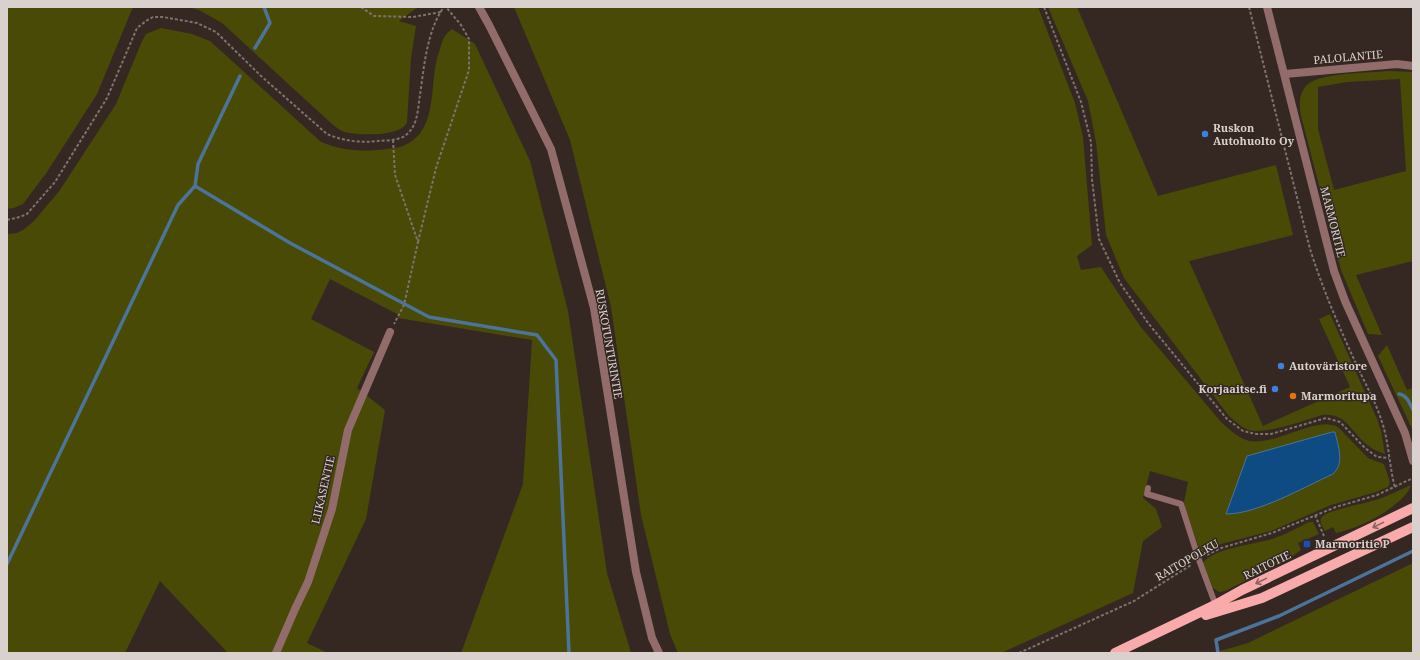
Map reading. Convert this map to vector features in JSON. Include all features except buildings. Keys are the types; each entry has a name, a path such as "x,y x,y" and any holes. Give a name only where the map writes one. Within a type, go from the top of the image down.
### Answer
{"main road":[{"name":"RAITOTIE","path":"1216,609 1242,590 1413,508"},
{"name":"RAITOTIE","path":"1115,653 1176,624 1216,609 1262,598 1413,527"}],"street":[{"name":"RUSKOTUNTURINTIE","path":"479,7 550,149 594,308 636,572 652,638 659,653"},
{"name":"MARMORITIE","path":"1268,7 1334,271 1345,301 1405,434 1413,461"},
{"name":"PALOLANTIE","path":"1285,74 1397,64 1413,66"},
{"name":"LIIKASENTIE","path":"276,653 294,609 308,582 332,509 348,430 390,332"},
{"name":"MARMORITIE","path":"1405,434 1413,444"}],"lane":[{"path":"1148,488 1147,494 1181,504 1216,609"}],"path":[{"path":"361,7 374,16 412,17 440,12"},
{"path":"7,220 20,218 26,214 55,182 107,98 137,28 146,20 153,17 163,17 197,23 216,32 261,76 327,134 353,141 369,142 393,140 402,137 409,133 414,125 425,59 434,25 440,12 445,7 461,25 469,39 469,70 436,168 404,305 390,332"},
{"path":"1044,7 1081,102 1091,142 1092,180 1099,239 1120,283 1148,323 1227,419 1243,431 1256,434 1271,434 1326,418 1340,422 1364,448 1377,457 1389,458"},
{"path":"393,140 395,176 418,242"},
{"name":"RAITOPOLKU","path":"1019,653 1134,601 1221,548 1272,533 1336,507 1377,495 1413,478"},
{"path":"1315,515 1324,536"}],"shaded area":[{"path":"7,7 133,7 97,94 47,172 23,204 7,209"},
{"path":"188,7 418,7 399,21 416,26 411,58 407,122 398,130 383,134 355,134 342,131 332,124 222,23 199,10"},
{"path":"514,7 1038,7 1075,103 1083,137 1092,245 1077,256 1081,270 1101,267 1140,326 1221,422 1237,436 1249,441 1260,441 1319,425 1329,424 1338,427 1368,458 1384,464 1390,482 1388,487 1331,505 1271,531 1221,544 1201,553 1186,513 1184,502 1188,482 1150,471 1143,498 1156,509 1162,527 1143,541 1133,593 1001,653 678,653 670,634 641,515 611,307 570,140"},
{"path":"1048,7 1077,7 1158,196 1276,165 1293,235 1189,261 1263,426 1350,387 1319,319 1330,314 1377,419 1381,431 1385,454 1374,450 1367,445 1347,423 1330,415 1322,415 1274,429 1256,431 1246,429 1241,426 1229,416 1124,278 1106,235 1096,142 1088,101"},
{"path":"161,28 192,34 210,41 321,142 345,149 362,150 378,150 399,147 416,138 424,128 428,117 436,64 441,44 445,37 452,29 475,44 530,161 568,311 607,573 631,653 461,653 523,484 532,340 398,318 399,315 330,279 311,319 374,352 357,388 385,410 366,519 307,643 328,653 228,653 160,581 125,653 7,653 7,234 17,233 34,221 60,190 116,104 146,34"},
{"path":"1389,71 1413,72 1413,261 1356,275 1382,335 1368,334 1341,270 1301,116 1300,104 1304,89 1312,81 1333,76","holes":["1400,79 1406,171 1334,190 1318,129 1318,87 1347,82"]},
{"path":"1387,345 1407,390 1413,388 1413,431 1378,356"},
{"path":"1411,485 1406,495 1398,502 1384,513 1361,525 1336,533 1333,527 1325,531 1321,524 1320,520 1326,514 1339,509 1376,500"},
{"path":"1309,522 1313,522 1319,534 1298,543 1301,550 1287,560 1225,591 1219,592 1213,588 1203,563 1208,558 1224,551 1277,537"},
{"path":"1413,563 1413,653 1213,653 1248,643"}],"water":[{"path":"1335,432 1340,454 1339,465 1333,474 1266,505 1239,513 1226,514 1247,456"}],"waterway":[{"path":"255,48 270,23 264,7"},
{"path":"240,76 198,164 195,186 290,243 429,317 537,335 556,360 569,653"},
{"path":"7,564 178,205 195,186"},
{"path":"1399,394 1406,398 1413,410"},
{"path":"1218,653 1216,640 1279,616 1413,551"}],"place":[{"name":"Ruskon Autohuolto Oy","path":"1205,134"},
{"name":"Autoväristore","path":"1281,366"},
{"name":"Korjaaitse.fi","path":"1275,389"},
{"name":"Marmoritupa","path":"1293,396"},
{"name":"Marmoritie P","path":"1307,544"}]}
